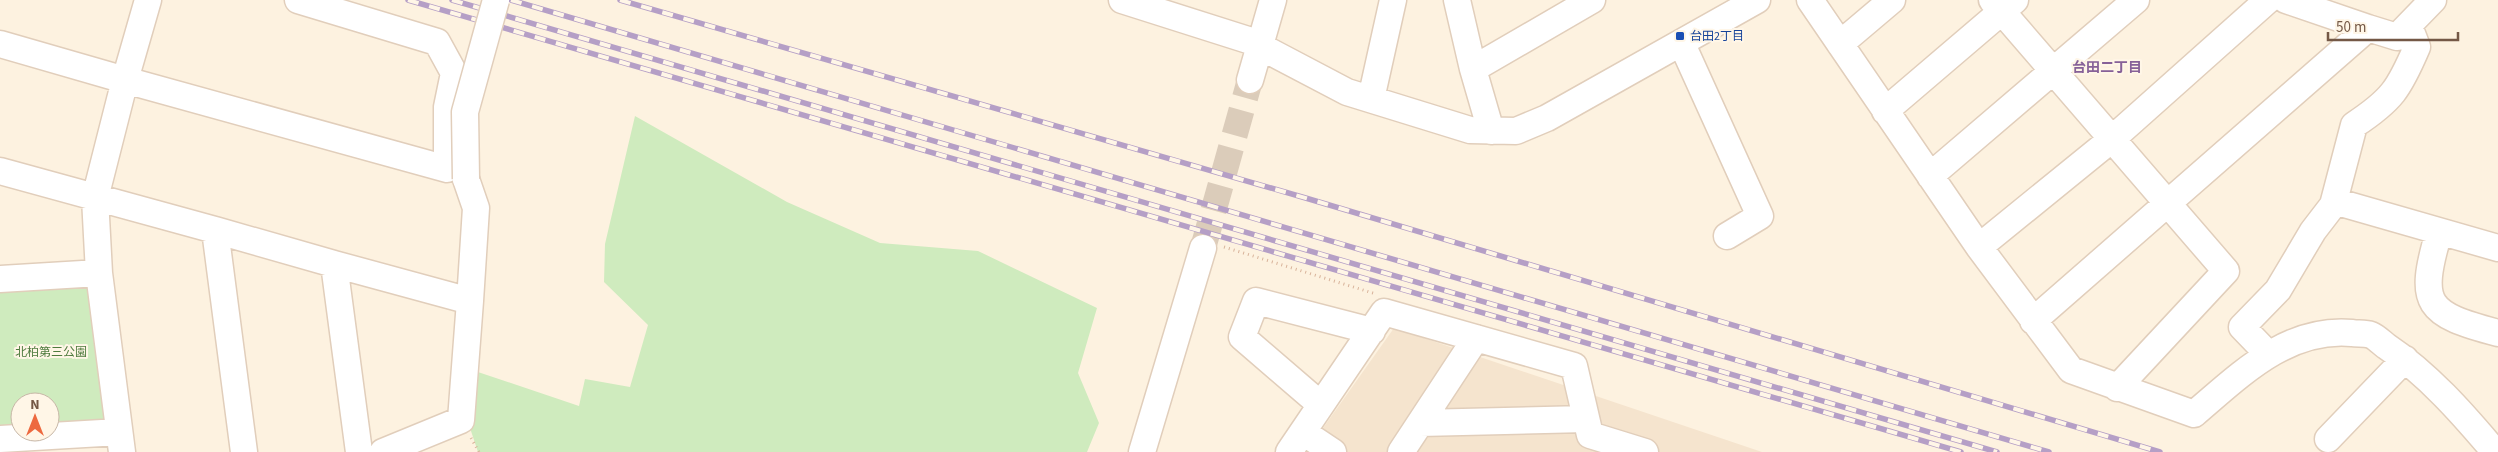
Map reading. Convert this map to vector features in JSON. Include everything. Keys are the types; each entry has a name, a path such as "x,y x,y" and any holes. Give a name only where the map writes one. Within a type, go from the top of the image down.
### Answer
{"street":[{"path":"0,439 120,442 99,273 95,198 125,80 148,0"},
{"path":"298,0 437,42 454,73 447,107 456,174 476,208 461,420 383,452"},
{"path":"456,174 465,112 496,0"},
{"path":"1250,80 1272,0"},
{"path":"1371,99 1393,0"},
{"path":"1457,0 1473,69 1491,131"},
{"path":"1473,69 1592,0"},
{"path":"1138,2 1259,46 1347,92 1470,130 1516,131 1547,118 1682,44 1757,0"},
{"path":"1810,0 1979,247 2071,370 2194,414 2249,367 2268,354 2303,338 2333,332 2371,335 2405,359 2459,410 2495,449"},
{"path":"1840,44 1892,0"},
{"path":"1930,176 2136,0"},
{"path":"1979,247 2112,139 2268,0"},
{"path":"2286,0 2397,37 2433,0"},
{"path":"1885,111 2003,4 2053,71 2226,271 2117,388"},
{"path":"2268,354 2242,327 2278,290 2334,201 2354,125 2383,106 2402,81 2416,47 2408,26"},
{"path":"2033,321 2368,28"},
{"path":"0,44 456,174"},
{"path":"1682,44 1760,216 1727,236"},
{"path":"0,171 470,301"},
{"path":"2334,201 2498,248"},
{"path":"215,230 244,452"},
{"path":"2439,232 2429,276 2431,299 2441,314 2461,323 2498,333"},
{"path":"1142,452 1210,247"},
{"path":"334,264 359,452"},
{"path":"0,279 99,273"},
{"path":"1321,405 1242,337 1256,301 1476,338 1574,366 1590,435"},
{"path":"1333,452 1296,442 1378,321"},
{"path":"1401,452 1476,338"},
{"path":"2328,439 2405,359"},
{"path":"1420,423 1590,435 1645,452"}],"path":[{"path":"1210,247 1377,294 1378,321"}],"shaded area":[{"path":"1394,328 1762,452 1306,452"}],"green space":[{"path":"635,116 787,202 880,243 978,251 1097,308 1078,373 1099,423 1087,452 478,452 467,419 469,369 579,406 585,379 630,387 648,325 604,282 605,244"},
{"name":"北柏第三公園","path":"0,285 93,285 109,419 105,425 60,428 60,392 10,392 10,432 0,432"}],"tunnel":[{"path":"1203,248 1250,80"}],"railway":[{"path":"408,0 1961,452"},
{"path":"452,0 1997,452"},
{"path":"511,0 2049,452"},
{"path":"620,0 1309,199 2160,452"}],"place":[{"name":"台田2丁目","path":"1680,36"}],"district":[{"name":"台田二丁目","path":"2107,68"}]}
